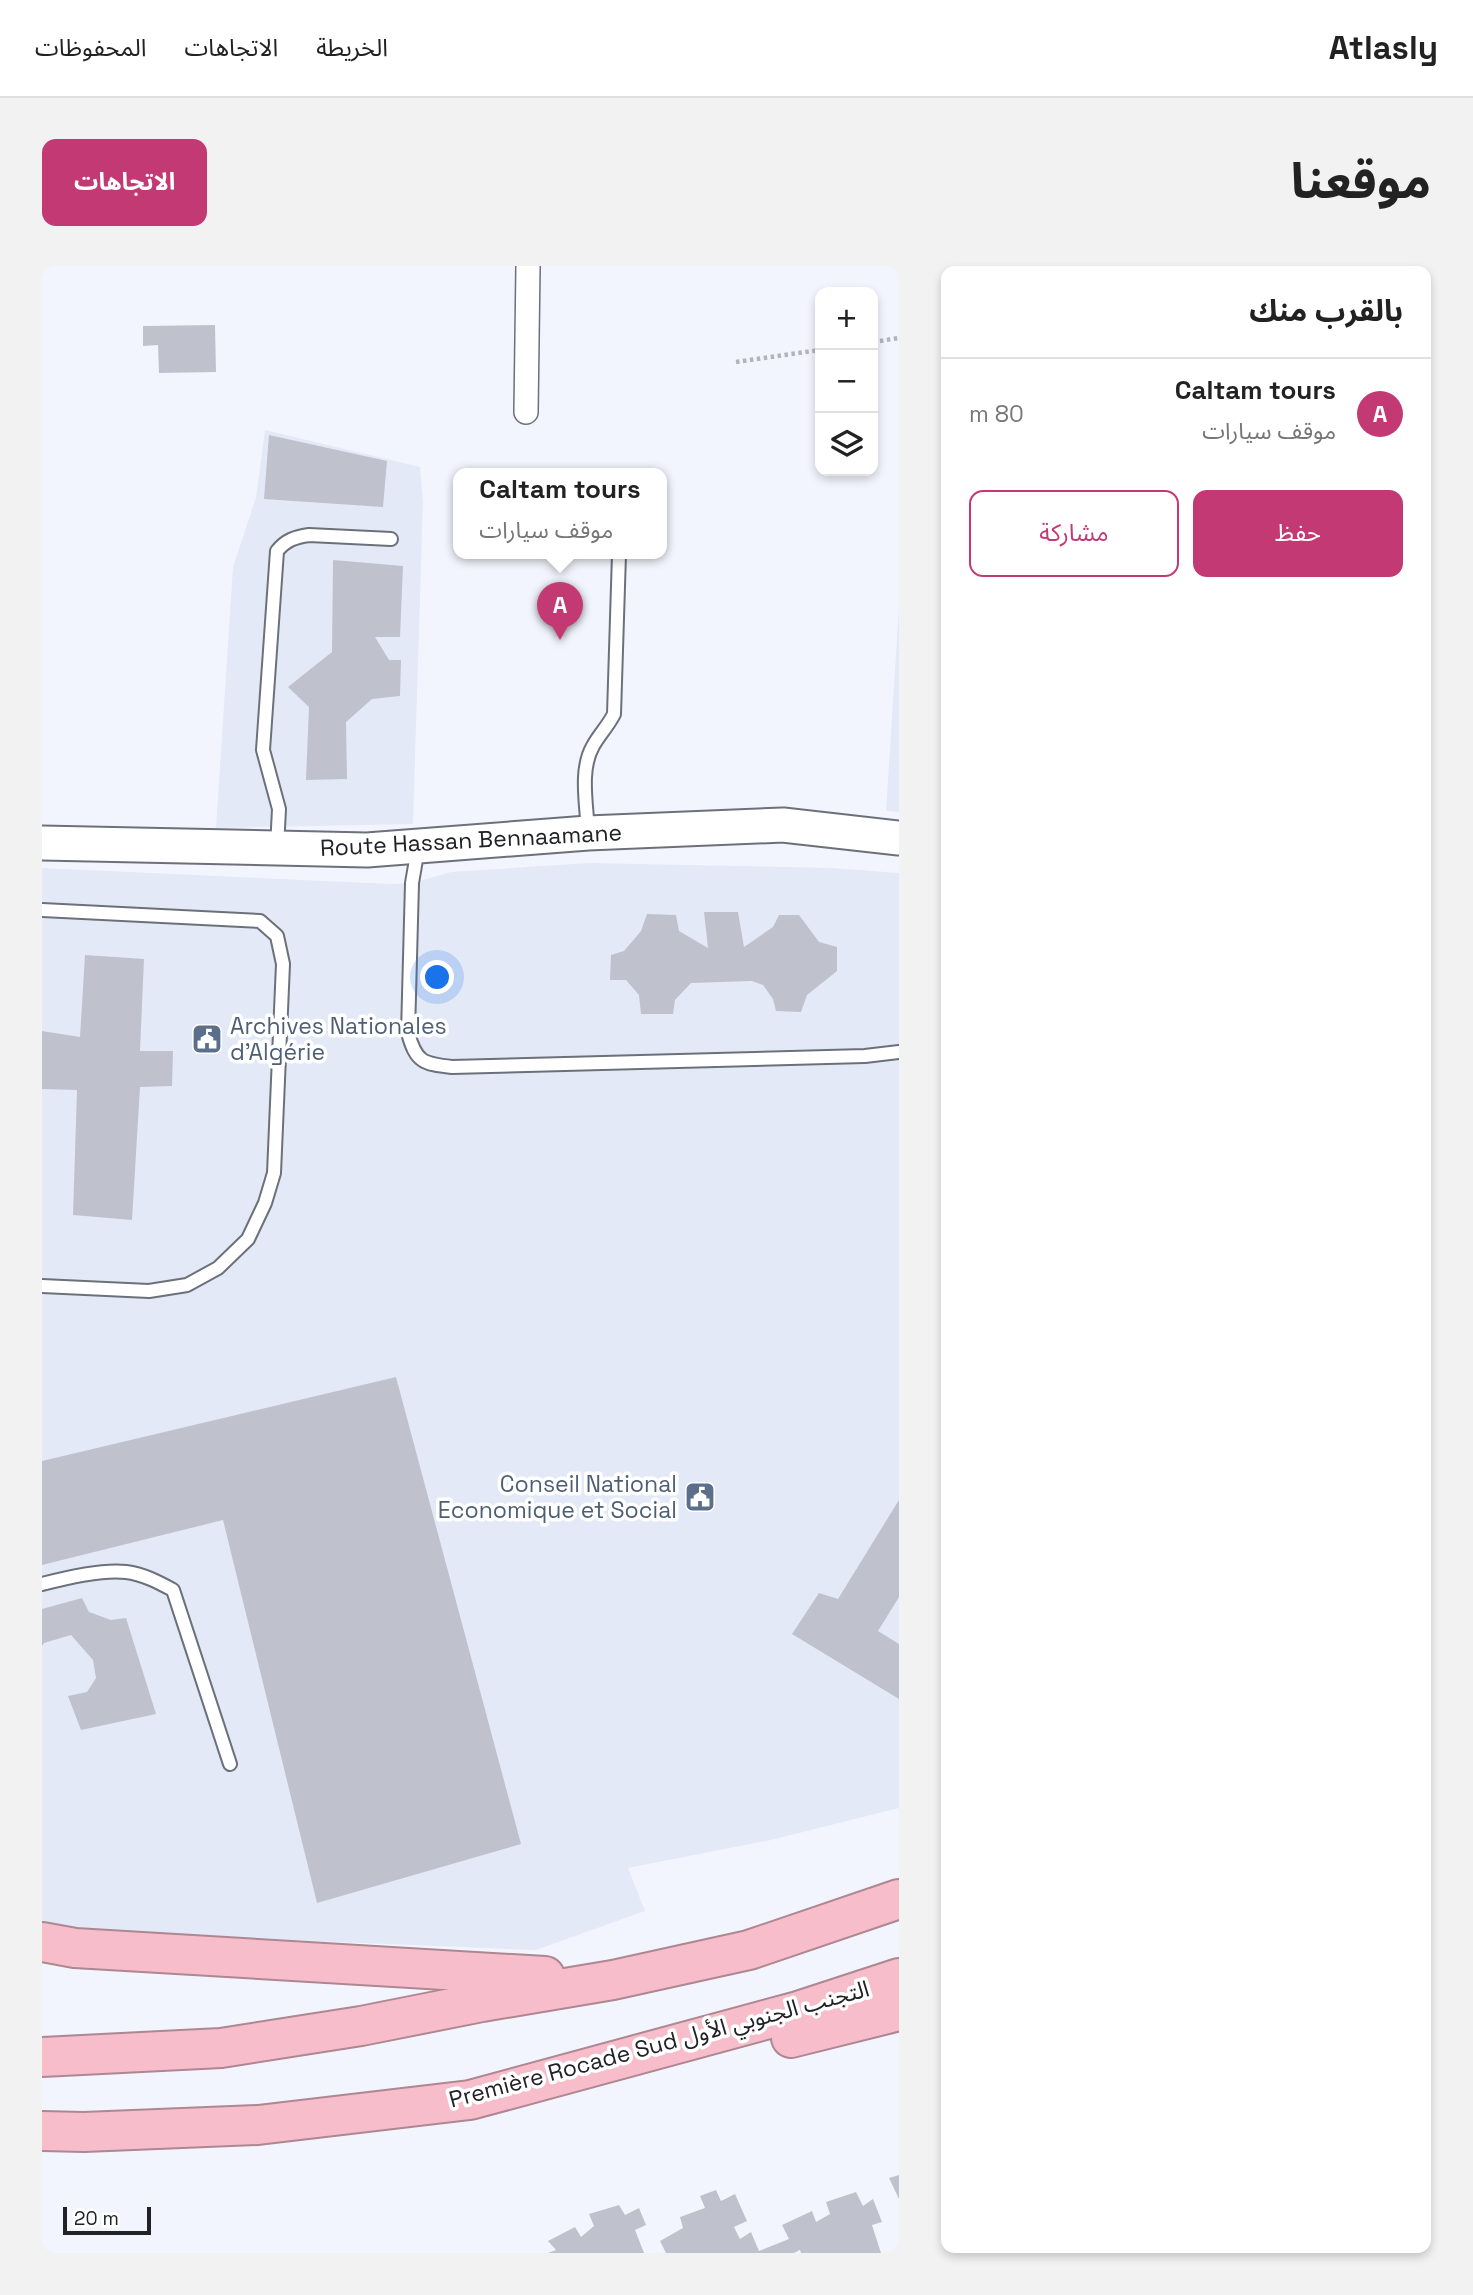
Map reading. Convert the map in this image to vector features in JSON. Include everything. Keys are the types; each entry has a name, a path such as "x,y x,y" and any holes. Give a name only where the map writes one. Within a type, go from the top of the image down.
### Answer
{"highway":[{"path":"42,2057 221,2048 362,2026 613,1980 749,1950 899,1899"},
{"path":"42,1942 75,1948 613,1980"},
{"name":"Première Rocade Sud التجنب الجنوبي الأول","path":"42,2131 84,2132 258,2125 470,2100 798,2011 899,1978"},
{"path":"470,2100 738,2052 899,2011"}],"main road":[{"name":"Route Hassan Bennaamane","path":"42,843 366,850 588,833 783,825 899,838"}],"street":[{"path":"526,412 528,266"}],"lane":[{"path":"277,848 279,808 263,750 277,551 295,537 309,535 391,539"},
{"path":"588,833 587,761 593,745 614,715 619,559"},
{"path":"418,846 412,883 408,1033 413,1051 426,1065 452,1068 864,1056 899,1052"},
{"path":"42,910 260,921 277,936 283,964 274,1173 265,1203 248,1239 218,1268 187,1285 149,1291 42,1286"},
{"path":"42,1584 70,1576 124,1571 151,1578 173,1590 230,1764"}],"path":[{"path":"878,341 899,338"},
{"path":"736,362 815,351"}],"shaded area":[{"path":"265,430 420,467 423,502 413,824 216,828 233,567 256,497"},
{"path":"899,607 899,812 886,811"},
{"path":"589,863 832,868 899,873 899,1808 771,1840 628,1868 645,1911 536,1950 62,1931 42,1928 42,868 390,884 412,883 451,872"}],"building":[{"path":"215,325 216,372 159,373 158,345 143,346 143,326"},
{"path":"269,435 387,461 383,507 264,499"},
{"path":"333,560 403,566 400,637 375,637 389,660 401,660 400,696 372,699 346,722 347,779 306,780 309,707 288,687 332,652"},
{"path":"704,912 738,912 744,947 773,927 779,915 799,915 819,942 837,947 837,971 807,995 801,1012 776,1011 773,999 763,985 752,981 691,983 675,1000 673,1014 641,1014 639,995 626,980 610,980 611,955 624,951 641,931 647,914 676,915 679,931 708,948"},
{"path":"85,955 144,959 140,1051 173,1051 172,1086 140,1087 132,1220 73,1215 77,1090 42,1089 42,1031 80,1037"},
{"path":"396,1377 521,1844 317,1903 223,1520 42,1565 42,1461"},
{"path":"899,1500 899,1597 878,1631 899,1644 899,1699 792,1634 819,1593 838,1599"},
{"path":"82,1598 89,1612 111,1620 126,1618 156,1714 81,1730 68,1696 87,1692 96,1678 93,1660 71,1635 42,1646 42,1609"},
{"path":"899,2175 899,2199 889,2178"},
{"path":"716,2190 721,2201 735,2194 747,2221 734,2227 740,2239 751,2232 759,2251 789,2239 782,2225 812,2211 816,2222 830,2214 826,2202 856,2192 863,2206 873,2199 882,2222 872,2225 881,2253 801,2253 800,2250 794,2253 666,2253 660,2241 683,2228 680,2217 705,2208 700,2196"},
{"path":"619,2205 625,2215 639,2208 646,2225 635,2230 644,2253 548,2253 556,2250 548,2241 575,2227 581,2237 594,2226 589,2214"}],"place":[{"name":"Caltam tours","path":"560,640"},
{"name":"Archives Nationales d'Algérie","path":"207,1039"},
{"name":"Conseil National Economique et Social","path":"700,1497"}]}
